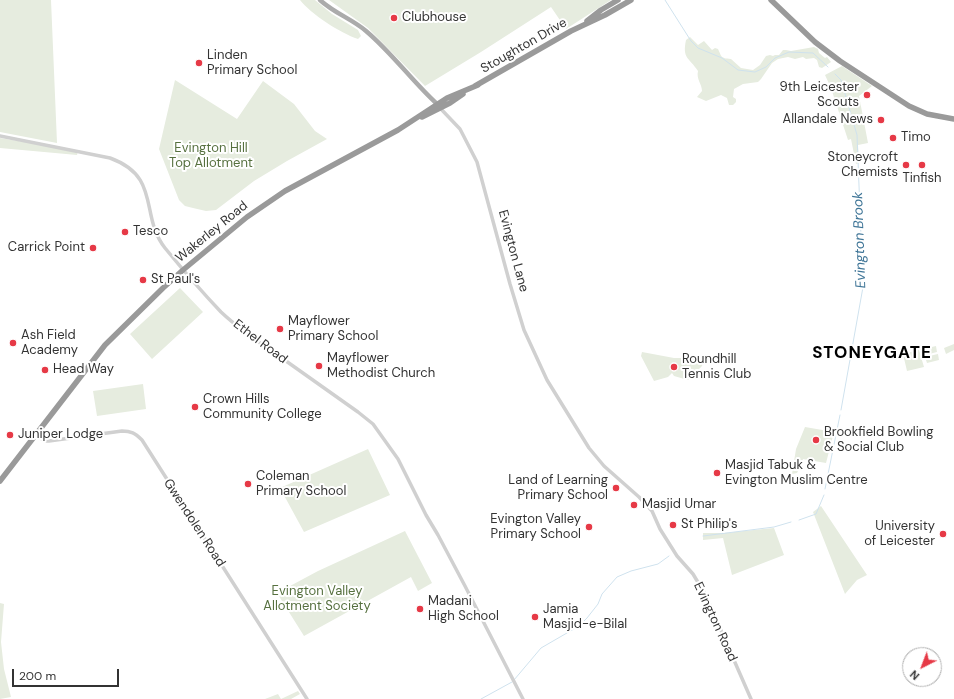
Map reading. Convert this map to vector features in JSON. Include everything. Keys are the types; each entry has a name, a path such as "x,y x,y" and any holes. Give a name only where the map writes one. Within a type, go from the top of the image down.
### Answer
{"highway":[{"name":"Stoughton Drive","path":"580,27 601,10 618,0"},
{"name":"Stoughton Drive","path":"438,106 447,98 478,85 631,0"},
{"path":"771,0 815,42 840,62 909,106 927,114 954,119"},
{"name":"Wakerley Road","path":"0,481 105,345 183,270 247,217 271,200 296,184 339,162 438,106"}],"main road":[{"name":"Evington Lane","path":"320,0 364,30 380,43 438,106"}],"street":[{"name":"Evington Lane","path":"438,106 460,129 477,162 524,330 547,380 589,448 604,466 645,502 652,511 660,529"},
{"name":"Ethel Road","path":"0,136 110,158 126,166 139,179 146,191 154,227 159,239 183,270 222,312 253,339 373,424 398,459 523,699"},
{"name":"Gwendolen Road","path":"36,436 49,441 122,431 133,432 138,435 307,699"},
{"name":"Evington Road","path":"660,529 677,556 693,574 705,594 751,699"}],"green space":[{"path":"0,0 51,0 57,143 0,132"},
{"path":"300,0 315,0 332,14 358,30 361,36 358,39 335,28 318,17"},
{"path":"329,0 611,0 566,29 551,7 425,86 368,28"},
{"path":"690,37 698,45 704,41 712,50 715,48 718,49 722,57 731,59 741,68 753,70 760,65 766,56 779,55 783,50 791,51 814,47 831,62 822,68 819,67 817,60 814,58 806,59 803,57 795,59 788,57 778,59 772,63 758,82 743,84 734,89 733,97 736,99 736,102 733,105 729,105 727,98 721,95 706,101 697,97 702,91 698,71 687,57 685,51 686,40"},
{"path":"842,66 872,86 859,96 868,143 858,145 859,163 856,164 851,139 848,140 831,88 825,75"},
{"name":"Evington Hill Top Allotment","path":"175,80 237,119 263,81 294,104 315,131 327,139 254,181 216,210 206,211 185,206 179,200 159,149"},
{"path":"0,138 78,151 77,155 0,148"},
{"path":"180,288 203,312 152,359 130,334"},
{"path":"954,344 954,350 946,354 944,348"},
{"path":"936,346 937,352 925,355 923,349"},
{"path":"919,350 924,367 907,371 903,354"},
{"name":"Roundhill Tennis Club","path":"642,352 674,358 702,358 703,363 702,366 688,380 674,376 672,373 668,377 654,381 641,356"},
{"path":"938,354 939,360 927,363 925,357"},
{"path":"143,384 146,409 97,416 93,391"},
{"name":"Brookfield Bowling & Social Club","path":"805,427 834,432 826,463 803,459 802,463 795,462 794,470 798,471 797,473 792,474 796,449"},
{"path":"368,449 390,495 304,532 280,488"},
{"path":"821,506 867,575 857,580 845,594 813,512"},
{"path":"774,528 784,555 732,575 723,538 703,540 703,533 724,533"},
{"name":"Evington Valley Allotment Society","path":"405,531 432,583 418,591 411,577 304,636 277,593 318,571"},
{"path":"0,603 4,604 1,642 4,669 11,697 0,699"},
{"path":"298,691 300,694 291,699 281,699"},
{"path":"278,694 281,699 265,699"}],"waterway":[{"name":"Evington Brook","path":"665,0 691,41 698,48 722,58 738,70 755,72 766,67 775,58 789,52 813,53 828,67"},
{"name":"Evington Brook","path":"835,74 841,80 857,135 863,287 841,410"},
{"name":"Evington Brook","path":"825,489 840,415"},
{"name":"Evington Brook","path":"799,520 816,514 824,495"},
{"name":"Evington Brook","path":"703,536 774,527 791,522"},
{"name":"Evington Brook","path":"514,680 541,648 579,626 598,604 602,594 617,577 631,571 658,564 669,556"},
{"name":"Evington Brook","path":"481,699 512,682"}],"place":[{"name":"Clubhouse","path":"394,18"},
{"name":"Linden Primary School","path":"199,63"},
{"name":"9th Leicester Scouts","path":"867,95"},
{"name":"Allandale News","path":"881,120"},
{"name":"Timo","path":"893,138"},
{"name":"Stoneycroft Chemists","path":"906,165"},
{"name":"Tinfish","path":"922,165"},
{"name":"Tesco","path":"125,232"},
{"name":"Carrick Point","path":"93,248"},
{"name":"St Paul's","path":"143,280"},
{"name":"Mayflower Primary School","path":"280,329"},
{"name":"Ash Field Academy","path":"13,343"},
{"name":"Mayflower Methodist Church","path":"319,366"},
{"name":"Roundhill Tennis Club","path":"674,367"},
{"name":"Head Way","path":"45,370"},
{"name":"Crown Hills Community College","path":"195,407"},
{"name":"Juniper Lodge","path":"10,435"},
{"name":"Brookfield Bowling & Social Club","path":"816,440"},
{"name":"Masjid Tabuk & Evington Muslim Centre","path":"717,473"},
{"name":"Coleman Primary School","path":"248,484"},
{"name":"Land of Learning Primary School","path":"616,488"},
{"name":"Masjid Umar","path":"634,505"},
{"name":"St Philip's","path":"673,525"},
{"name":"Evington Valley Primary School","path":"589,527"},
{"name":"University of Leicester","path":"943,534"},
{"name":"Madani High School","path":"420,609"},
{"name":"Jamia Masjid-e-Bilal","path":"535,617"}],"district":[{"name":"STONEYGATE","path":"872,354"}]}
